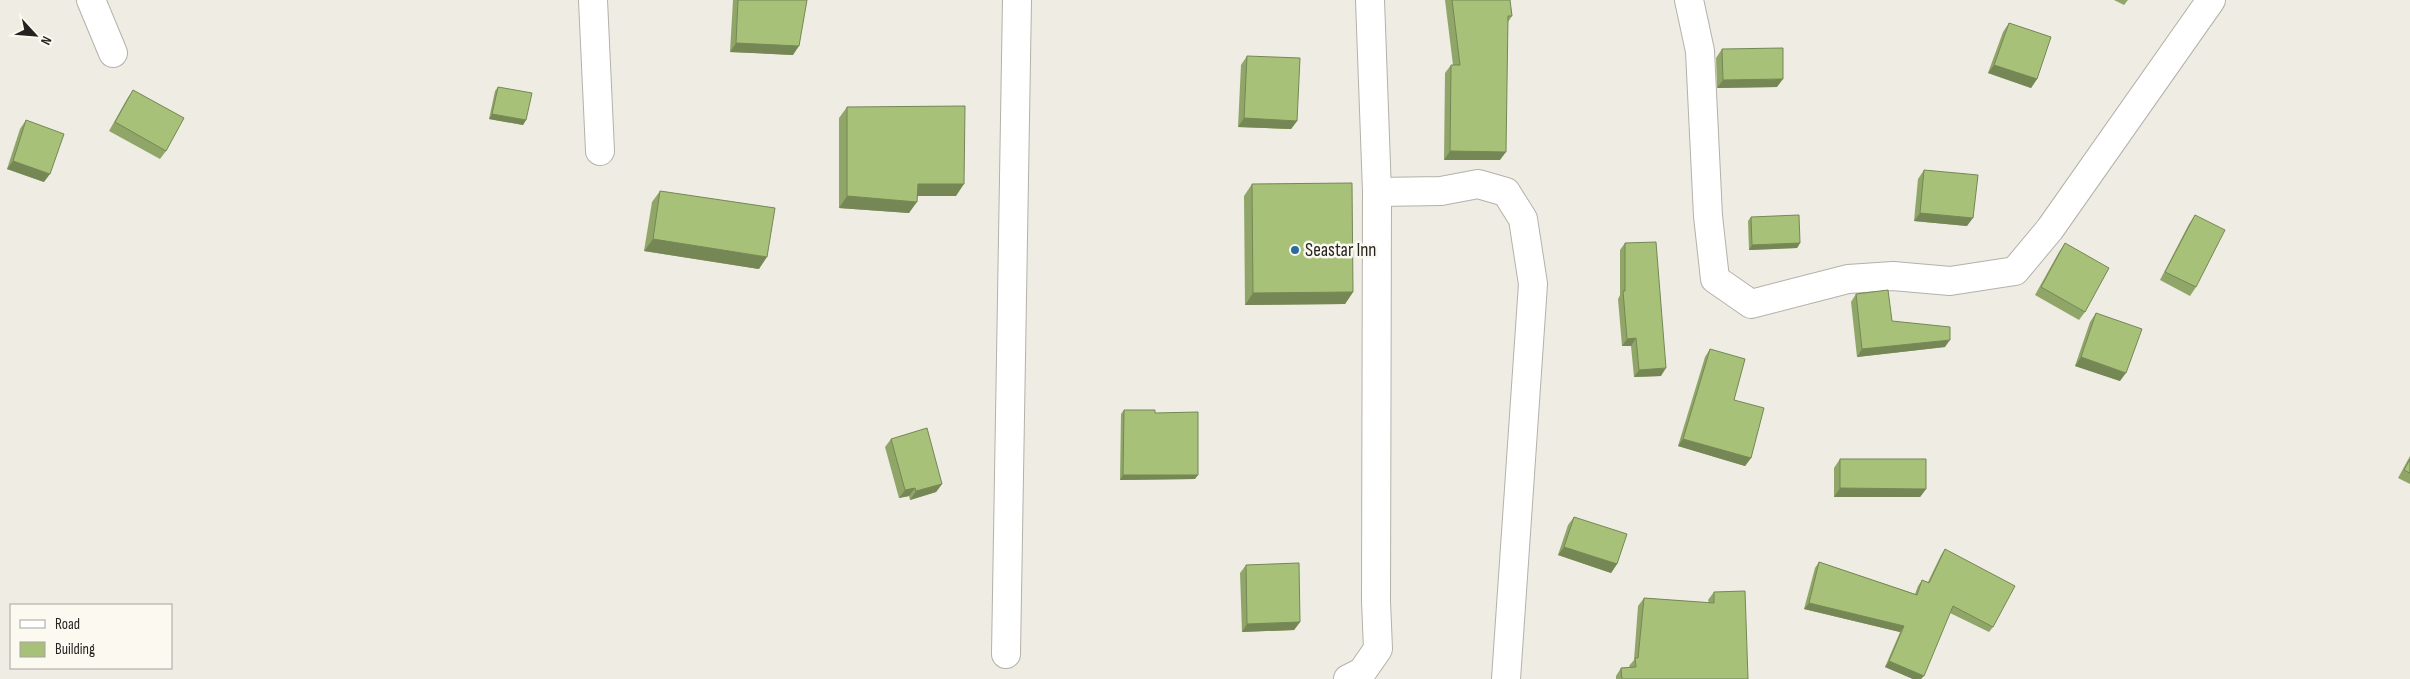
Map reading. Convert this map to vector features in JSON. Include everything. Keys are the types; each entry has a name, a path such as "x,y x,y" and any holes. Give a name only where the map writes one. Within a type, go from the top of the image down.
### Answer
{"street":[{"path":"91,0 114,53"},
{"path":"593,0 600,151"},
{"path":"1006,654 1017,0"},
{"path":"1348,679 1362,672 1378,649 1376,601 1377,192 1370,0"},
{"path":"1689,0 1700,51 1708,216 1715,279 1751,304 1848,279 1893,276 1950,281 2015,272 2050,229 2211,0"},
{"path":"1377,192 1441,191 1478,184 1506,192 1523,219 1533,284 1506,679"}],"building":[{"path":"738,0 807,0 799,46 736,43"},
{"path":"1452,0 1510,0 1512,16 1508,16 1506,152 1450,151 1451,65 1460,65"},
{"path":"2009,23 2051,37 2037,79 1994,65"},
{"path":"1783,48 1783,79 1723,80 1722,49"},
{"path":"1247,56 1300,58 1297,121 1244,118"},
{"path":"498,87 532,93 526,120 492,114"},
{"path":"133,90 184,118 166,151 115,122"},
{"path":"965,106 964,184 918,184 917,202 847,196 847,107"},
{"path":"26,120 64,134 50,174 13,161"},
{"path":"1924,170 1978,175 1973,218 1920,213"},
{"name":"Seastar Inn","path":"1352,183 1353,292 1253,293 1252,184"},
{"path":"660,191 775,208 767,257 653,239"},
{"path":"1799,215 1800,243 1752,245 1751,217"},
{"path":"2195,215 2225,230 2196,287 2165,272"},
{"path":"1656,242 1666,368 1639,370 1636,338 1627,339 1623,291 1625,291 1625,243"},
{"path":"2065,243 2109,268 2085,312 2041,287"},
{"path":"1888,290 1892,321 1950,327 1950,340 1862,349 1856,294"},
{"path":"2096,313 2142,329 2126,373 2081,357"},
{"path":"1710,349 1745,359 1734,400 1764,408 1751,458 1683,439"},
{"path":"1124,410 1155,410 1155,413 1198,412 1198,475 1123,475"},
{"path":"927,428 942,484 916,491 915,488 905,490 891,439"},
{"path":"1840,459 1926,459 1926,489 1840,488"},
{"path":"2410,459 2410,473 2404,470"},
{"path":"1574,517 1627,534 1617,564 1564,547"},
{"path":"1945,549 2015,586 1993,627 1953,606 1924,676 1889,661 1904,626 1809,603 1819,562 1917,595 1922,580 1929,583"},
{"path":"1299,563 1300,622 1247,624 1246,565"},
{"path":"1745,591 1748,679 1622,679 1621,668 1636,667 1635,658 1638,658 1644,598 1714,603 1714,592"}],"place":[{"name":"Seastar Inn","path":"1295,250"}]}
